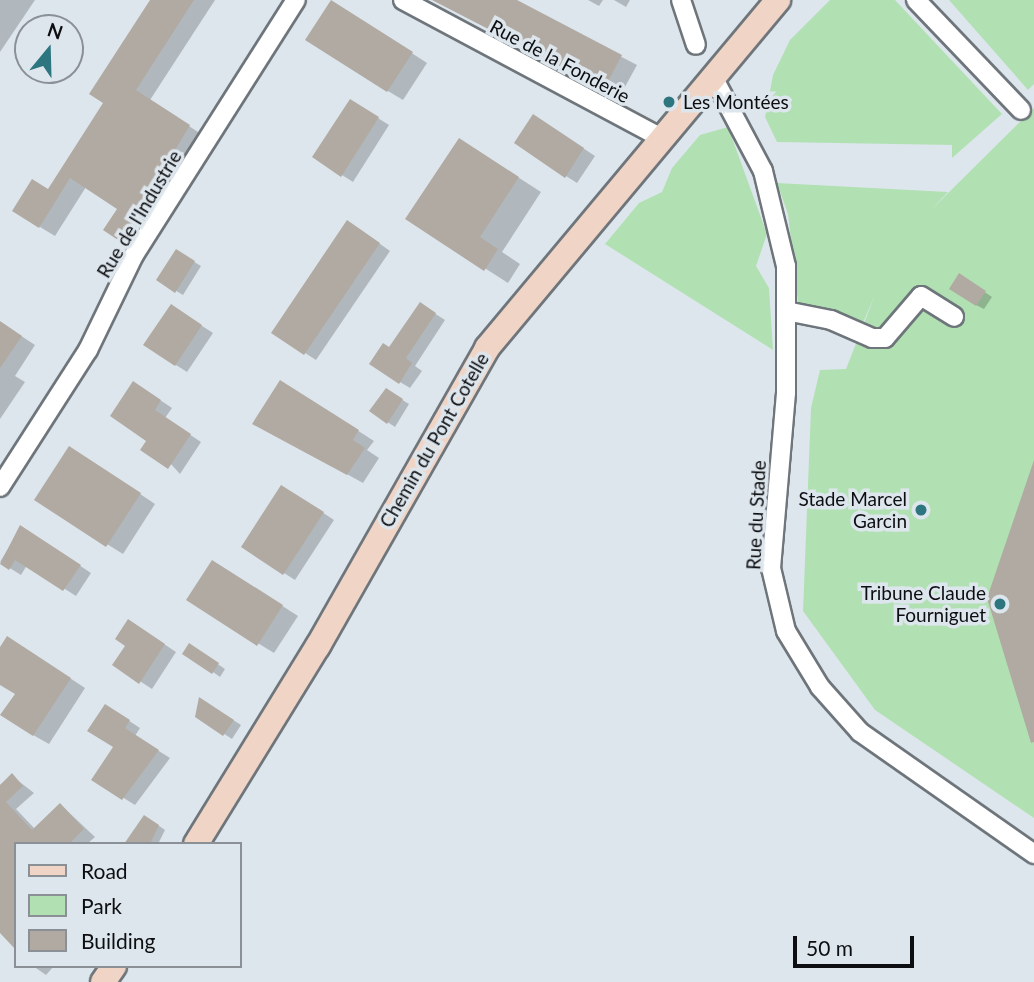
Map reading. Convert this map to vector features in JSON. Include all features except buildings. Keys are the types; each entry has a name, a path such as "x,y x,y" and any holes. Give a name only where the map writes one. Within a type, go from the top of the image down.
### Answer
{"street":[{"name":"Rue de l'Industrie","path":"0,487 89,351 134,255 296,0"},
{"name":"Rue de la Fonderie","path":"403,0 662,138"},
{"path":"681,0 696,46"},
{"name":"Chemin du Pont Cotelle","path":"197,842 318,646 487,348 778,0"},
{"path":"916,0 1021,110"},
{"name":"Rue du Stade","path":"716,73 771,192 786,266 786,311 771,568 786,631 820,687 860,732 1034,853"},
{"path":"786,311 831,320 872,338 885,338 921,296 954,317"}],"green space":[{"path":"830,0 895,0 1002,114 952,158 952,145 777,142 765,117 773,75 790,40"},
{"path":"949,0 1034,0 1034,84 1028,90"},
{"name":"Stade Marcel Garcin","path":"1034,108 1034,818 875,710 803,611 811,408 820,370 846,369 875,295 862,325 798,302 788,214 777,183 948,192 931,210"},
{"path":"728,127 767,234 756,266 769,288 773,350 605,244 639,203 662,192 672,168 700,135"}],"place":[{"name":"Les Montées","path":"669,102"},
{"name":"Stade Marcel Garcin","path":"921,510"},
{"name":"Tribune Claude Fourniguet","path":"1000,604"}]}
